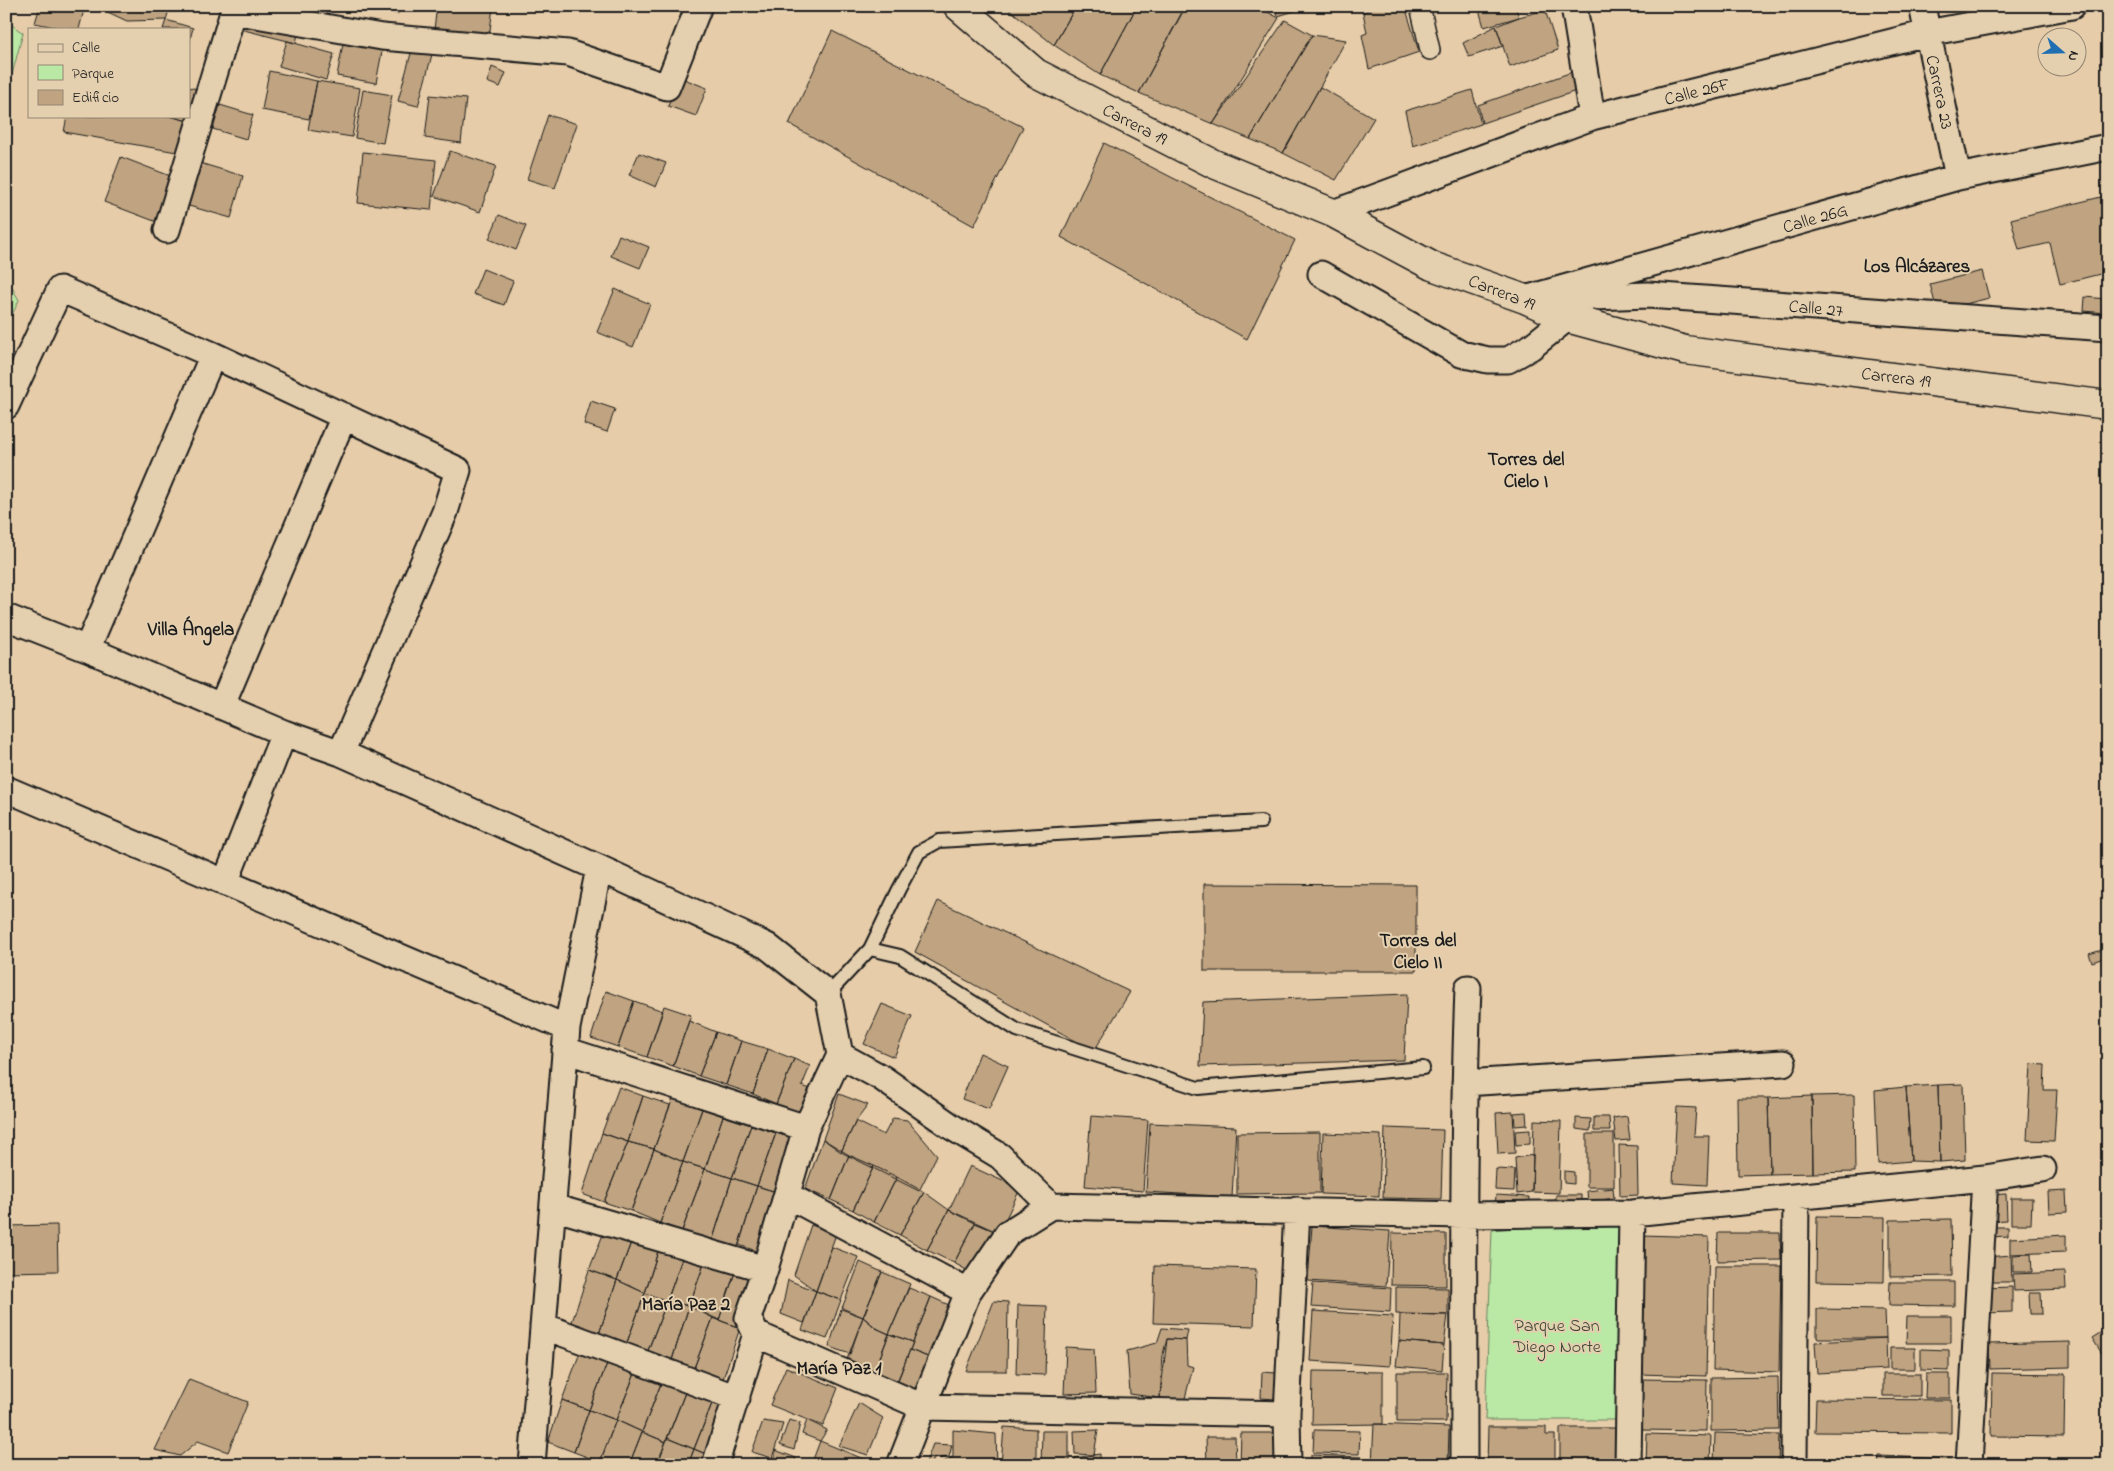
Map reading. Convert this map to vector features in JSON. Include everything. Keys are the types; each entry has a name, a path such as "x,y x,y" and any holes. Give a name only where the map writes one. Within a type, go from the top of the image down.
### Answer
{"street":[{"path":"167,230 234,9 382,37 568,53 667,87 699,6"},
{"name":"Carrera 19","path":"958,6 1036,73 1214,164 1333,213 1432,266 1525,299 1567,318 1684,350 2108,405"},
{"path":"1420,6 1430,50"},
{"path":"1574,6 1592,117"},
{"name":"Carrera 23","path":"1922,6 1958,177"},
{"name":"Calle 26F","path":"1333,213 1592,117 1927,33 2072,6"},
{"name":"Calle 26G","path":"1525,299 1958,177 2108,147"},
{"path":"1321,274 1461,354 1488,360 1508,360 1531,347 1567,318"},
{"path":"6,406 60,289 213,355 458,470 445,512 340,754"},
{"name":"Calle 27","path":"1525,299 1648,295 2108,328"},
{"path":"87,649 213,355"},
{"path":"222,706 344,416"},
{"path":"6,617 87,649 284,733 340,754 599,868 767,946 828,994 840,1055 806,1128 765,1269 748,1318 756,1334 923,1407 1287,1414"},
{"path":"225,883 284,733"},
{"path":"6,789 225,883 566,1039 806,1128"},
{"path":"532,1465 566,1039 599,868"},
{"path":"1464,1465 1463,1215 1468,988"},
{"path":"840,1055 882,1078 952,1127 1000,1156 1051,1206"},
{"path":"1465,1083 1783,1063"},
{"path":"900,1465 968,1292 1008,1233 1051,1206 1463,1215 1632,1213 1985,1178 2043,1169"},
{"path":"1969,1465 1985,1178"},
{"path":"787,1195 968,1292"},
{"path":"1794,1465 1796,1197"},
{"path":"552,1207 765,1269"},
{"path":"1288,1465 1287,1414 1297,1210"},
{"path":"1628,1465 1632,1213"},
{"path":"543,1326 737,1398"},
{"path":"715,1465 756,1334"}],"lane":[{"path":"828,994 870,950 919,852 939,841 1261,822"},
{"path":"870,950 900,956 1017,1030 1198,1088 1423,1068"}],"green space":[{"path":"6,21 23,33 6,97"},
{"path":"6,277 19,300 6,328"},
{"name":"Parque San Diego Norte","path":"1627,1218 1624,1420 1485,1420 1492,1230"}],"building":[{"path":"40,6 85,6 79,28 59,28 35,23"},
{"path":"170,6 166,20 127,21 97,7"},
{"path":"374,6 400,6 398,14 373,8"},
{"path":"437,6 493,7 489,38 434,29"},
{"path":"1005,6 1076,6 1054,45"},
{"path":"1076,6 1137,6 1100,75 1054,45"},
{"path":"1137,6 1170,6 1182,12 1139,93 1100,75"},
{"path":"1186,6 1256,6 1279,18 1213,124 1139,93"},
{"path":"1275,6 1311,6 1278,16"},
{"path":"1379,6 1405,6 1419,52 1369,69 1362,35 1367,33 1363,12"},
{"path":"1478,6 1515,6 1519,17 1484,27"},
{"path":"1545,10 1558,50 1510,67 1496,26"},
{"path":"243,15 299,29 296,43 240,29"},
{"path":"166,20 193,28 190,39 190,28 163,28"},
{"path":"1285,20 1312,35 1250,139 1213,124"},
{"path":"1496,26 1503,46 1469,57 1463,43"},
{"path":"832,31 1023,127 974,226 789,124"},
{"path":"1312,35 1346,40 1283,153 1250,139"},
{"path":"344,38 383,46 376,83 337,76"},
{"path":"287,41 334,54 326,80 279,66"},
{"path":"413,46 433,51 418,106 398,101"},
{"path":"492,67 506,73 500,87 487,82"},
{"path":"1578,70 1582,89 1482,123 1478,105"},
{"path":"269,71 317,81 309,119 262,110"},
{"path":"679,77 707,88 696,116 668,106"},
{"path":"317,81 360,88 352,137 308,130"},
{"path":"190,87 203,91 195,123 177,118 190,118"},
{"path":"1320,87 1374,118 1336,180 1283,153"},
{"path":"363,90 392,95 383,143 355,138"},
{"path":"1472,90 1481,124 1413,146 1405,111"},
{"path":"430,95 466,99 461,143 425,138"},
{"path":"220,105 253,115 246,139 213,129"},
{"path":"548,115 577,124 555,188 527,179"},
{"path":"67,118 177,118 195,123 188,154 64,132"},
{"path":"1104,143 1295,240 1247,339 1061,237"},
{"path":"450,151 496,166 480,212 434,196"},
{"path":"363,152 436,160 431,210 358,203"},
{"path":"639,153 666,163 656,187 629,175"},
{"path":"121,157 173,177 157,222 104,202"},
{"path":"193,161 243,176 231,218 182,204"},
{"path":"2105,196 2108,207 2108,272 2060,284 2050,243 2019,250 2011,219"},
{"path":"499,215 526,226 516,250 489,239"},
{"path":"619,235 649,247 640,268 611,256"},
{"path":"483,269 513,281 504,305 473,294"},
{"path":"1982,271 1989,298 1937,311 1930,284"},
{"path":"615,289 650,304 633,347 597,332"},
{"path":"2085,297 2106,299 2105,313 2084,311"},
{"path":"591,401 615,409 607,432 584,424"},
{"path":"1204,884 1416,885 1416,971 1204,971"},
{"path":"938,901 1130,992 1094,1051 915,952"},
{"path":"2102,950 2104,958 2092,962 2089,954"},
{"path":"606,991 634,1001 618,1047 591,1038"},
{"path":"1407,994 1404,1060 1200,1066 1203,1002"},
{"path":"634,1001 663,1011 647,1057 618,1047"},
{"path":"882,1004 912,1016 894,1057 864,1044"},
{"path":"664,1006 691,1015 673,1066 647,1057"},
{"path":"689,1021 716,1032 699,1076 673,1066"},
{"path":"716,1032 741,1041 726,1085 699,1076"},
{"path":"741,1041 768,1049 753,1094 726,1085"},
{"path":"768,1049 794,1059 776,1104 753,1094"},
{"path":"980,1053 1008,1066 989,1109 962,1099"},
{"path":"794,1059 810,1066 802,1086 816,1091 806,1116 776,1104"},
{"path":"2031,1064 2045,1065 2044,1090 2057,1090 2054,1141 2027,1140"},
{"path":"1963,1084 1965,1160 1940,1162 1938,1085"},
{"path":"1938,1085 1940,1162 1911,1161 1906,1087"},
{"path":"619,1087 643,1096 628,1142 602,1133"},
{"path":"1906,1087 1911,1161 1878,1164 1875,1090"},
{"path":"839,1094 868,1105 856,1121 841,1152 823,1139"},
{"path":"1854,1095 1855,1172 1813,1173 1812,1096"},
{"path":"643,1096 670,1105 654,1149 628,1142"},
{"path":"1812,1096 1813,1173 1770,1174 1768,1098"},
{"path":"673,1098 702,1109 683,1162 654,1149"},
{"path":"1737,1098 1768,1098 1770,1174 1738,1175"},
{"path":"1677,1107 1696,1108 1694,1136 1709,1136 1707,1185 1673,1183"},
{"path":"702,1109 723,1116 705,1169 683,1162"},
{"path":"1513,1112 1515,1153 1498,1154 1496,1113"},
{"path":"1526,1112 1527,1125 1515,1126 1514,1113"},
{"path":"723,1116 751,1125 732,1178 705,1169"},
{"path":"1091,1116 1148,1120 1143,1191 1085,1186"},
{"path":"1627,1116 1630,1140 1616,1141 1613,1118"},
{"path":"1594,1117 1609,1117 1610,1131 1594,1131"},
{"path":"893,1118 907,1120 937,1155 919,1191 841,1152 856,1121 884,1135"},
{"path":"1576,1118 1591,1119 1590,1131 1576,1129"},
{"path":"1534,1120 1561,1121 1559,1193 1532,1192"},
{"path":"1150,1123 1236,1127 1232,1197 1146,1192"},
{"path":"751,1125 776,1133 757,1186 732,1178"},
{"path":"1385,1128 1443,1130 1441,1199 1383,1198"},
{"path":"1530,1130 1530,1144 1516,1145 1515,1131"},
{"path":"1320,1132 1320,1193 1237,1194 1237,1133"},
{"path":"602,1133 628,1142 604,1202 582,1194"},
{"path":"776,1133 798,1140 783,1194 757,1186"},
{"path":"1323,1133 1381,1135 1379,1196 1321,1194"},
{"path":"1587,1134 1614,1134 1614,1187 1587,1187"},
{"path":"823,1139 849,1155 831,1200 805,1189"},
{"path":"628,1142 654,1149 631,1211 604,1202"},
{"path":"1619,1145 1637,1146 1638,1195 1620,1196"},
{"path":"654,1149 683,1162 660,1223 631,1211"},
{"path":"849,1155 874,1166 853,1210 831,1200"},
{"path":"1533,1155 1532,1192 1517,1194 1515,1158"},
{"path":"683,1162 705,1169 682,1231 660,1223"},
{"path":"874,1166 897,1177 874,1222 853,1210"},
{"path":"970,1166 1020,1189 999,1233 949,1210"},
{"path":"705,1169 732,1178 711,1245 680,1236"},
{"path":"1496,1169 1515,1170 1514,1191 1495,1190"},
{"path":"1564,1171 1574,1172 1574,1184 1564,1183"},
{"path":"897,1177 924,1192 900,1235 874,1222"},
{"path":"732,1178 757,1186 736,1253 711,1245"},
{"path":"757,1186 783,1194 765,1254 739,1245"},
{"path":"1613,1188 1614,1198 1588,1202 1587,1191"},
{"path":"2066,1191 2067,1212 2049,1213 2048,1192"},
{"path":"924,1192 949,1210 927,1250 900,1235"},
{"path":"2006,1194 2007,1220 1989,1221 1988,1195"},
{"path":"1496,1195 1529,1197 1528,1209 1495,1207"},
{"path":"1556,1195 1581,1195 1581,1206 1556,1206"},
{"path":"2011,1198 2032,1198 2031,1224 2011,1224"},
{"path":"949,1210 975,1223 954,1263 927,1250"},
{"path":"1817,1216 1885,1217 1884,1282 1816,1281"},
{"path":"1951,1219 1952,1276 1890,1277 1890,1220"},
{"path":"975,1223 999,1233 979,1277 954,1263"},
{"path":"57,1225 58,1271 6,1272 6,1226"},
{"path":"811,1225 836,1234 816,1291 794,1275"},
{"path":"1312,1226 1390,1231 1386,1286 1308,1281"},
{"path":"606,1227 633,1237 617,1280 589,1270"},
{"path":"1989,1227 2008,1227 2008,1236 1990,1237"},
{"path":"1392,1233 1446,1234 1446,1286 1391,1285"},
{"path":"1718,1233 1780,1233 1781,1260 1717,1261"},
{"path":"1642,1235 1709,1237 1706,1376 1638,1374"},
{"path":"2066,1235 2066,1252 2010,1254 2010,1238"},
{"path":"633,1237 659,1248 645,1293 617,1280"},
{"path":"832,1247 858,1257 841,1300 816,1291"},
{"path":"659,1248 683,1256 667,1301 645,1293"},
{"path":"2031,1254 2032,1272 2013,1272 2013,1255"},
{"path":"2011,1255 2012,1282 1989,1282 1988,1257"},
{"path":"683,1256 704,1264 689,1306 667,1301"},
{"path":"860,1262 882,1272 863,1317 842,1308"},
{"path":"704,1264 735,1272 719,1320 689,1306"},
{"path":"1155,1266 1256,1269 1254,1326 1153,1323"},
{"path":"1715,1266 1781,1266 1779,1372 1713,1370"},
{"path":"589,1270 617,1280 599,1334 571,1325"},
{"path":"735,1272 759,1280 740,1328 719,1320"},
{"path":"882,1272 910,1284 889,1334 876,1328 863,1317"},
{"path":"2065,1272 2066,1289 2014,1291 2013,1274"},
{"path":"617,1280 645,1293 626,1345 599,1334"},
{"path":"788,1280 816,1291 804,1323 781,1314"},
{"path":"1890,1282 1954,1282 1954,1306 1889,1305"},
{"path":"1313,1283 1391,1288 1390,1312 1311,1307"},
{"path":"1396,1287 1448,1288 1448,1315 1396,1314"},
{"path":"2012,1287 2012,1312 1985,1313 1984,1288"},
{"path":"909,1288 931,1297 913,1342 889,1334"},
{"path":"816,1291 841,1300 827,1339 802,1330"},
{"path":"645,1293 667,1301 647,1353 626,1345"},
{"path":"2029,1293 2041,1293 2042,1314 2030,1314"},
{"path":"931,1297 960,1310 933,1359 910,1350"},
{"path":"667,1301 689,1306 672,1360 647,1353"},
{"path":"994,1301 1008,1302 1007,1371 966,1371"},
{"path":"1018,1305 1047,1306 1045,1375 1016,1374"},
{"path":"689,1306 713,1318 694,1368 672,1360"},
{"path":"841,1309 863,1317 850,1354 829,1347"},
{"path":"1817,1309 1885,1310 1886,1338 1817,1338"},
{"path":"1313,1311 1393,1316 1390,1366 1310,1361"},
{"path":"1400,1314 1448,1315 1444,1345 1399,1341"},
{"path":"1907,1316 1951,1316 1951,1343 1906,1343"},
{"path":"863,1317 876,1328 889,1334 874,1373 846,1362"},
{"path":"713,1318 740,1328 723,1379 694,1368"},
{"path":"1162,1328 1188,1330 1186,1340 1167,1339 1163,1354 1160,1398 1130,1394 1127,1351 1157,1343"},
{"path":"2108,1328 2108,1363 2092,1338"},
{"path":"889,1334 913,1342 897,1383 874,1373"},
{"path":"1886,1338 1887,1369 1817,1373 1815,1342"},
{"path":"1167,1339 1186,1340 1187,1365 1193,1367 1184,1402 1160,1398"},
{"path":"1399,1341 1444,1345 1442,1370 1396,1366"},
{"path":"2070,1342 2070,1367 1990,1369 1989,1344"},
{"path":"1066,1347 1094,1349 1096,1393 1064,1394"},
{"path":"1890,1348 1915,1348 1915,1369 1890,1369"},
{"path":"1921,1349 1949,1350 1949,1371 1921,1370"},
{"path":"581,1350 608,1361 589,1410 562,1400"},
{"path":"910,1350 933,1359 917,1398 894,1389"},
{"path":"608,1361 636,1371 616,1420 589,1410"},
{"path":"786,1367 838,1388 823,1426 770,1405"},
{"path":"636,1371 662,1381 642,1432 616,1420"},
{"path":"1313,1371 1383,1372 1383,1424 1312,1425"},
{"path":"1262,1372 1276,1373 1275,1399 1261,1398"},
{"path":"1397,1372 1447,1372 1446,1422 1397,1422"},
{"path":"1992,1373 2065,1374 2064,1437 1991,1436"},
{"path":"1883,1374 1920,1374 1920,1396 1883,1396"},
{"path":"1926,1374 1950,1374 1950,1398 1925,1398"},
{"path":"1778,1377 1779,1430 1711,1431 1711,1378"},
{"path":"189,1379 248,1402 228,1452 198,1441 180,1456 155,1450"},
{"path":"1640,1379 1707,1380 1706,1431 1640,1430"},
{"path":"662,1381 686,1390 666,1442 642,1432"},
{"path":"686,1390 713,1401 694,1449 667,1438"},
{"path":"1816,1399 1951,1400 1951,1433 1815,1432"},
{"path":"562,1400 589,1410 574,1452 548,1442"},
{"path":"713,1401 739,1412 720,1460 694,1449"},
{"path":"859,1403 883,1418 868,1455 839,1446"},
{"path":"589,1410 616,1420 600,1462 574,1452"},
{"path":"616,1420 642,1432 629,1465 606,1465 600,1462"},
{"path":"789,1420 800,1423 794,1450 780,1445"},
{"path":"807,1420 827,1430 820,1441 802,1434"},
{"path":"763,1421 783,1424 772,1458 752,1452"},
{"path":"1374,1424 1449,1427 1448,1465 1372,1465"},
{"path":"1004,1427 1036,1429 1036,1465 1001,1465"},
{"path":"1488,1427 1546,1427 1546,1435 1555,1435 1555,1465 1487,1465"},
{"path":"1560,1428 1624,1428 1623,1462 1560,1462"},
{"path":"953,1430 996,1434 997,1465 941,1465 941,1463 953,1457"},
{"path":"1098,1430 1094,1455 1075,1454 1074,1431"},
{"path":"1314,1430 1360,1431 1359,1454 1313,1453"},
{"path":"1042,1431 1069,1431 1069,1465 1041,1465"},
{"path":"642,1432 666,1442 657,1465 629,1465"},
{"path":"1241,1433 1276,1433 1276,1465 1240,1465"},
{"path":"1715,1433 1779,1435 1778,1465 1714,1465"},
{"path":"1647,1434 1711,1436 1710,1465 1646,1465"},
{"path":"1206,1437 1235,1437 1236,1465 1207,1465"},
{"path":"667,1438 694,1449 688,1465 657,1465"},
{"path":"820,1441 866,1460 864,1465 811,1465"},
{"path":"933,1444 952,1445 949,1457 933,1459 933,1465 925,1465"},
{"path":"694,1449 720,1460 718,1465 688,1465"},
{"path":"775,1450 796,1458 793,1465 754,1465 755,1458 775,1463"},
{"path":"1100,1454 1100,1465 1074,1465 1075,1458"},
{"path":"1311,1455 1362,1457 1362,1465 1311,1465"},
{"path":"1879,1456 1951,1459 1951,1465 1878,1465"}],"district":[{"name":"Los Alcázares","path":"1917,265"},
{"name":"Torres del Cielo I","path":"1526,469"},
{"name":"Villa Ángela","path":"191,628"},
{"name":"Torres del Cielo II","path":"1418,950"},
{"name":"María Paz 2","path":"686,1303"},
{"name":"María Paz 1","path":"839,1367"}]}
